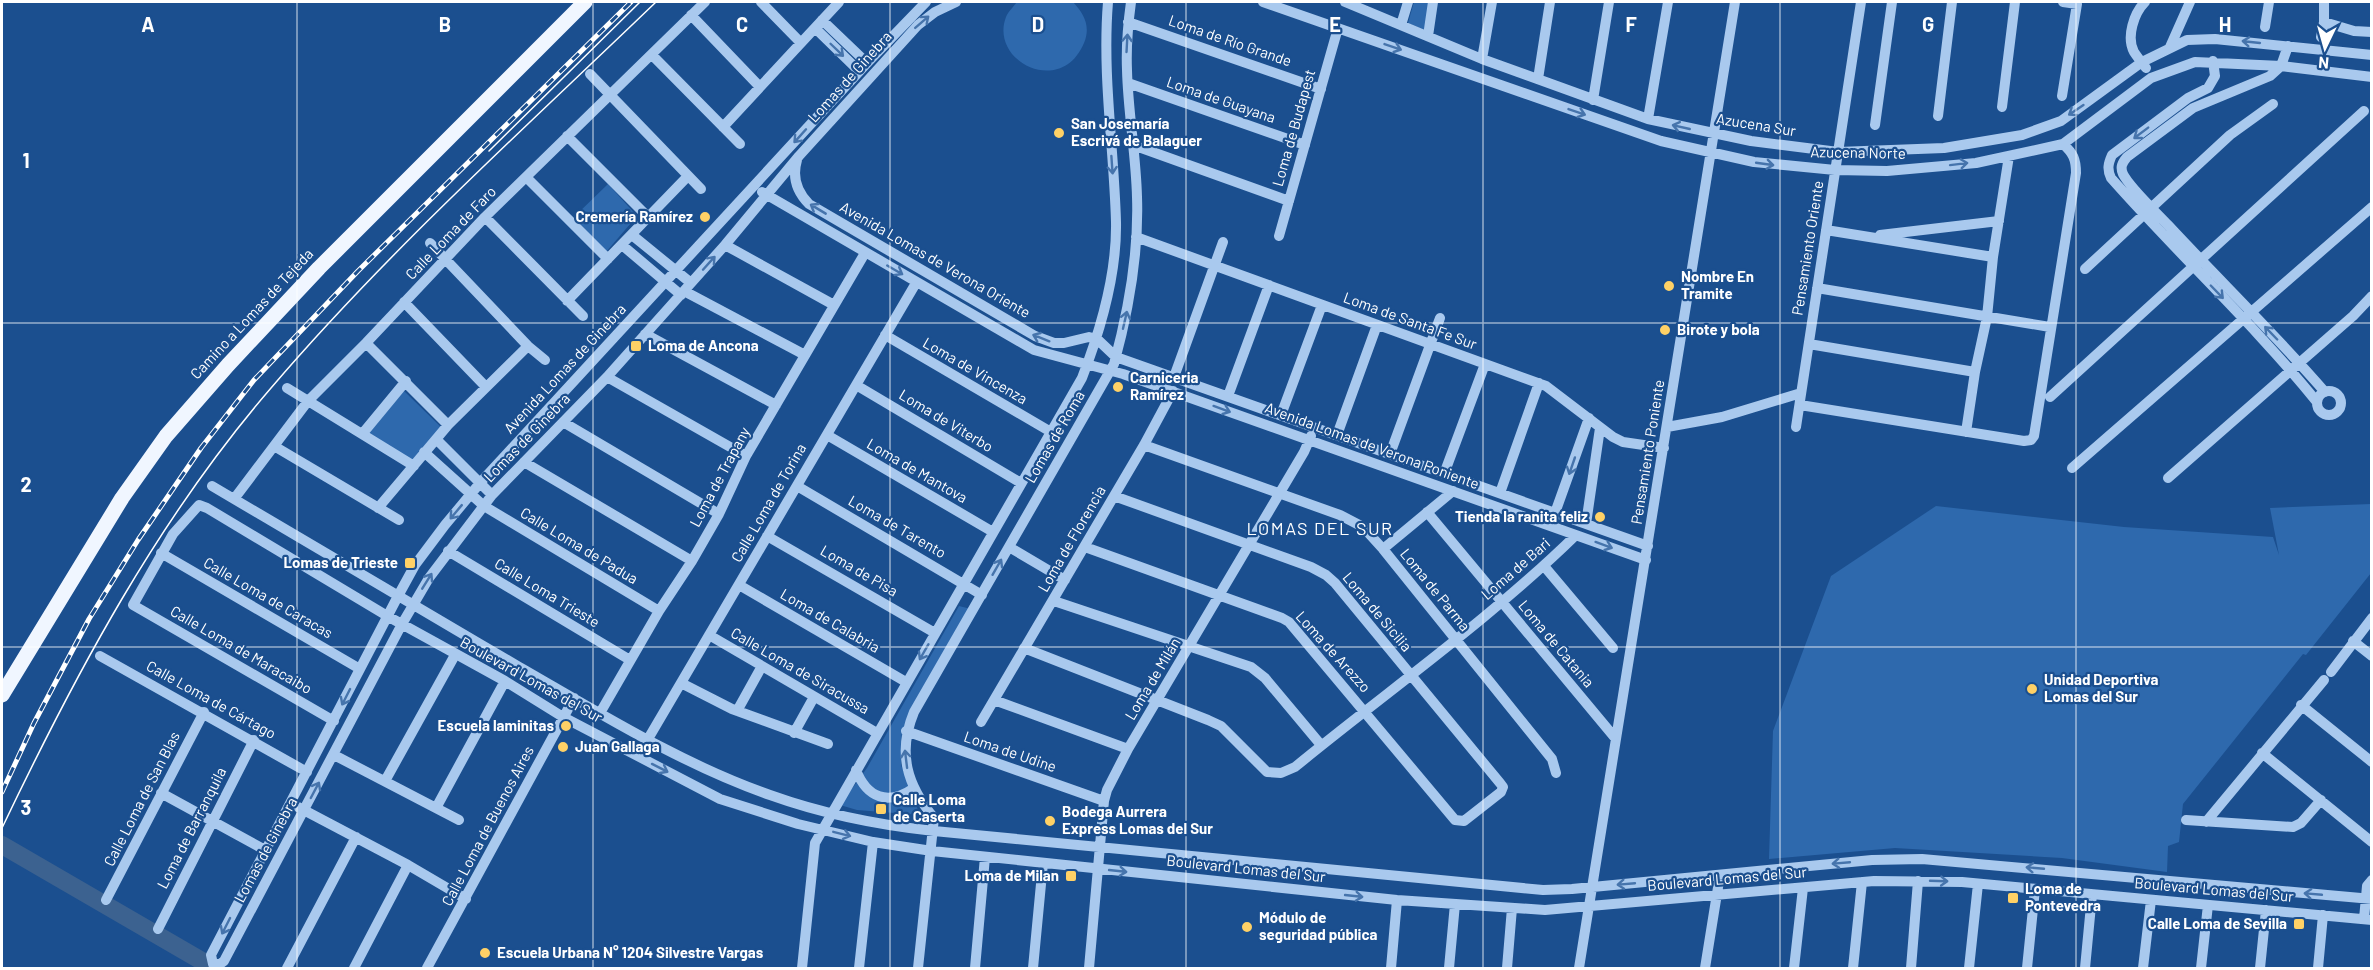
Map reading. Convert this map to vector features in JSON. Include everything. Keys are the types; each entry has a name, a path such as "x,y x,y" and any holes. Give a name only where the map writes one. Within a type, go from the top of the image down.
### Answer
{"main road":[{"name":"Camino a Lomas de Tejeda","path":"2,695 122,498 166,436 319,267 585,2"}],"street":[{"name":"Calle Loma de Faro","path":"234,499 308,401 447,260 485,217 705,2"},
{"path":"761,2 801,43"},
{"path":"723,127 839,2"},
{"name":"Avenida Lomas de Ginebra","path":"213,964 212,955 265,850 415,565 470,494 863,67 926,2"},
{"name":"Lomas de Ginebra","path":"213,964 220,964 224,961 402,624 448,551 492,495 607,377 726,245 799,156 918,25 935,12 956,2"},
{"name":"Lomas de Roma","path":"802,969 815,843 1082,378 1097,339 1110,284 1116,224 1106,73 1108,2"},
{"name":"Lomas de Roma","path":"934,831 934,818 921,802 908,775 905,749 906,731 914,712 1111,370 1128,307 1136,237 1137,197 1126,46 1131,2"},
{"name":"Azucena Norte","path":"1263,2 1661,141 1709,153 1790,167 1835,170 1914,169 1976,163 2063,144 2151,78 2195,62 2213,61 2281,66 2372,77"},
{"name":"Azucena Sur","path":"1346,2 1482,59 1648,119 1712,134 1838,152 1944,148 2022,135 2061,121 2142,62 2187,40 2215,39 2372,55"},
{"path":"1401,25 1408,2"},
{"path":"1428,36 1433,2"},
{"path":"1482,59 1492,2"},
{"path":"1538,79 1550,2"},
{"path":"1593,100 1609,2"},
{"path":"1648,119 1668,2"},
{"name":"Pensamiento Poniente","path":"1579,969 1735,2"},
{"name":"Pensamiento Oriente","path":"1796,427 1861,2"},
{"path":"1875,125 1892,2"},
{"path":"1938,116 1953,2"},
{"path":"2002,107 2015,2"},
{"path":"2062,96 2078,3 2063,2"},
{"path":"2145,2 2136,11 2131,40 2133,51 2151,78"},
{"path":"2170,47 2190,2"},
{"path":"2265,2 2265,27"},
{"path":"2321,37 2324,2"},
{"path":"691,15 760,87"},
{"name":"Loma de Río Grande","path":"1128,22 1321,89"},
{"path":"2324,22 2354,31 2372,32"},
{"path":"818,24 863,67"},
{"name":"Loma de Budapest","path":"1279,236 1338,28"},
{"path":"2350,52 2354,31"},
{"path":"2148,211 2124,176 2122,163 2127,157 2193,108 2270,76 2281,66 2288,46"},
{"path":"652,55 740,144"},
{"path":"2213,61 2215,76 2208,88 2187,98 2112,154 2108,164 2111,178 2148,211 2295,366 2325,392"},
{"path":"590,74 701,189"},
{"name":"Loma de Guayana","path":"1128,83 1305,145"},
{"path":"2085,269 2230,135 2273,104"},
{"path":"2050,397 2364,111"},
{"path":"567,136 649,218"},
{"path":"1800,405 2024,441 2031,440 2034,436 2076,173 2073,154 2063,144"},
{"path":"1133,145 1289,201"},
{"name":"Avenida Lomas de Verona Oriente","path":"799,156 795,179 800,194 809,204 1035,336 1054,344 1064,344 1084,337 1097,339"},
{"path":"1966,432 1975,372 1987,317 1993,257 2008,156"},
{"path":"567,301 688,176"},
{"path":"526,177 608,259"},
{"name":"Avenida Lomas de Verona Oriente","path":"754,187 1024,346 1087,364"},
{"path":"2072,468 2372,207"},
{"path":"485,217 583,316"},
{"path":"1865,236 1999,221"},
{"path":"1826,230 1993,257"},
{"path":"632,235 675,271 685,290"},
{"name":"Loma de Santa Fe Sur","path":"1136,237 1539,383 1623,442 1664,448"},
{"path":"1174,377 1223,242"},
{"path":"430,243 528,346 545,360"},
{"path":"622,245 665,281 805,355"},
{"path":"726,245 834,306"},
{"name":"Loma de Trapany","path":"600,713 659,611 692,561 719,514 746,456 865,253"},
{"name":"Calle Loma de Torina","path":"648,739 916,283"},
{"path":"1228,396 1269,285"},
{"path":"1817,288 2050,327"},
{"path":"2168,478 2372,296"},
{"path":"404,302 486,387"},
{"path":"1281,415 1322,304"},
{"path":"1390,454 1440,318"},
{"path":"1337,435 1377,325"},
{"path":"645,334 776,405"},
{"name":"Loma de Vincenza","path":"885,335 1050,432"},
{"name":"Avenida Lomas de Verona Poniente","path":"1097,339 1116,357 1648,546"},
{"path":"366,344 448,425"},
{"path":"1809,344 1975,372"},
{"path":"378,508 448,425 528,346"},
{"name":"Avenida Lomas de Verona Poniente","path":"1087,364 1173,391 1646,560"},
{"path":"1444,474 1485,364"},
{"path":"2295,366 2322,413 2328,416 2339,411 2342,405 2341,399 2331,391 2325,392 2317,402"},
{"path":"607,377 746,456"},
{"path":"363,433 406,381"},
{"path":"1500,493 1539,383"},
{"name":"Loma de Viterbo","path":"856,385 1021,483"},
{"path":"287,388 414,466"},
{"name":"Loma de Florencia","path":"981,722 1054,601 1173,391"},
{"path":"1667,427 1722,417 1801,393"},
{"path":"1555,513 1589,418"},
{"path":"563,422 719,514"},
{"name":"Loma de Milán","path":"1089,969 1099,847 1107,790 1128,749 1304,452 1314,427"},
{"path":"1586,524 1600,428"},
{"name":"Loma de Mantova","path":"827,435 993,532"},
{"path":"437,440 492,495"},
{"name":"Loma de Parma","path":"1144,445 1353,521 1371,534 1552,759 1556,773"},
{"path":"274,446 399,520"},
{"name":"Calle Loma de Padua","path":"424,452 484,506 659,611"},
{"path":"524,462 692,561"},
{"name":"Boulevard Lomas del Sur","path":"212,486 413,606 600,713 699,766 769,795 874,823 934,831 1543,890 1872,860 1922,859 2369,899"},
{"name":"Loma de Tarento","path":"797,486 982,594"},
{"path":"1383,549 1453,491"},
{"name":"Loma de Sicilia","path":"1114,496 1311,567 1326,575 1503,787"},
{"name":"Boulevard Lomas del Sur","path":"161,553 199,505 207,508 389,617 505,681 563,717 720,799 798,824 873,842 929,851 1397,900 1545,910 1862,882 1918,881 1978,884 2368,919"},
{"name":"Loma de Catania","path":"1427,512 1616,739"},
{"name":"Loma de Bari","path":"1158,699 1221,726 1267,772 1274,774 1288,772 1501,602 1576,535"},
{"name":"Loma de Pisa","path":"767,536 935,633"},
{"path":"1009,547 1065,580"},
{"name":"Loma de Arezzo","path":"1085,547 1289,622 1366,711 1455,820 1464,821 1501,792 1503,787"},
{"name":"Calle Loma Trieste","path":"448,551 630,660"},
{"name":"Calle Loma de Maracaibo","path":"161,553 133,604 334,721"},
{"name":"Calle Loma de Caracas","path":"161,553 360,669"},
{"path":"1544,566 1613,648"},
{"name":"Loma de Calabria","path":"739,585 906,682"},
{"path":"1054,601 1188,648 1251,667 1258,672 1321,745"},
{"path":"2206,822 2372,618"},
{"name":"Calle Loma de Siracussa","path":"709,635 877,733"},
{"path":"2353,641 2372,656"},
{"path":"1024,648 1158,699"},
{"path":"385,781 455,655"},
{"name":"Calle Loma de Cártago","path":"100,656 254,740 307,772"},
{"path":"737,711 762,666"},
{"path":"436,808 505,681"},
{"path":"681,683 737,711 828,744"},
{"path":"794,733 814,697"},
{"name":"Calle Loma de Buenos Aires","path":"427,969 574,698"},
{"path":"994,700 1128,749"},
{"path":"2301,705 2372,762"},
{"name":"Calle Loma de San Blas","path":"106,900 204,712"},
{"name":"Loma de Udine","path":"906,731 1104,801"},
{"name":"Loma de Barranquila","path":"158,929 254,740"},
{"path":"2262,753 2372,842"},
{"path":"334,754 459,820"},
{"path":"856,770 862,785 873,795 890,798 904,795 914,788"},
{"path":"161,794 265,850"},
{"path":"2186,820 2293,827 2301,823 2320,800"},
{"path":"290,802 466,899"},
{"path":"918,969 929,851 934,831"},
{"path":"287,969 356,837"},
{"path":"859,969 873,842"},
{"path":"975,969 985,857"},
{"path":"1033,969 1043,863"},
{"path":"354,969 408,865"},
{"path":"2063,892 2065,871"},
{"path":"1705,969 1720,875"},
{"path":"2368,919 2367,886 2372,880"},
{"path":"1911,969 1918,881"},
{"path":"1853,969 1862,882"},
{"path":"1969,969 1978,884"},
{"path":"1794,969 1803,888"},
{"path":"2026,969 2035,890"},
{"path":"2085,969 2092,895"},
{"path":"1391,969 1397,900"},
{"path":"2143,969 2151,900"},
{"path":"1449,969 1455,904"},
{"path":"2201,969 2208,905"},
{"path":"1507,969 1512,908"},
{"path":"2260,969 2266,910"},
{"path":"2318,969 2323,915"}],"shaded area":[{"path":"1017,2 1073,2 1083,16 1087,31 1084,43 1073,59 1060,68 1045,71 1030,67 1017,59 1008,47 1004,33 1006,17"},
{"path":"1414,2 1429,2 1425,30 1408,23"},
{"path":"608,184 637,216 606,252 574,217"},
{"path":"404,391 443,429 412,463 368,434"},
{"name":"Unidad Deportiva Lomas del Sur","path":"2371,504 2371,573 2183,804 2179,842 2168,846 2167,872 2062,858 1895,848 1769,859 1773,731 1831,576 1936,506 2124,527 2273,537 2279,555 2270,508"},
{"path":"959,606 971,609 902,730 901,765 920,815 857,810 840,805 867,768"}],"waterway":[{"path":"2,845 214,968"}],"tram line":[{"path":"489,151 640,2"},
{"path":"2,828 59,712 122,599 192,490 230,438 316,337 410,238 656,2"}],"railway":[{"path":"2,792 34,723 89,619 138,540 201,448 254,380 358,271 631,2"}],"place":[{"name":"San Josemaría Escrivá de Balaguer","path":"1059,133"},
{"name":"Cremería Ramírez","path":"705,217"},
{"name":"Nombre En Tramite","path":"1669,286"},
{"name":"Birote y bola","path":"1665,330"},
{"name":"Loma de Ancona","path":"636,346"},
{"name":"Carniceria Ramírez","path":"1118,387"},
{"name":"Tienda la ranita feliz","path":"1600,517"},
{"name":"Lomas de Trieste","path":"410,563"},
{"name":"Unidad Deportiva Lomas del Sur","path":"2032,689"},
{"name":"Escuela laminitas","path":"566,726"},
{"name":"Juan Gallaga","path":"563,747"},
{"name":"Calle Loma de Caserta","path":"881,809"},
{"name":"Bodega Aurrera Express Lomas del Sur","path":"1050,821"},
{"name":"Loma de Milan","path":"1071,876"},
{"name":"Loma de Pontevedra","path":"2013,898"},
{"name":"Calle Loma de Sevilla","path":"2299,924"},
{"name":"Módulo de seguridad pública","path":"1247,927"},
{"name":"Escuela Urbana N° 1204 Silvestre Vargas","path":"485,953"}],"district":[{"name":"LOMAS DEL SUR","path":"1320,529"}]}
